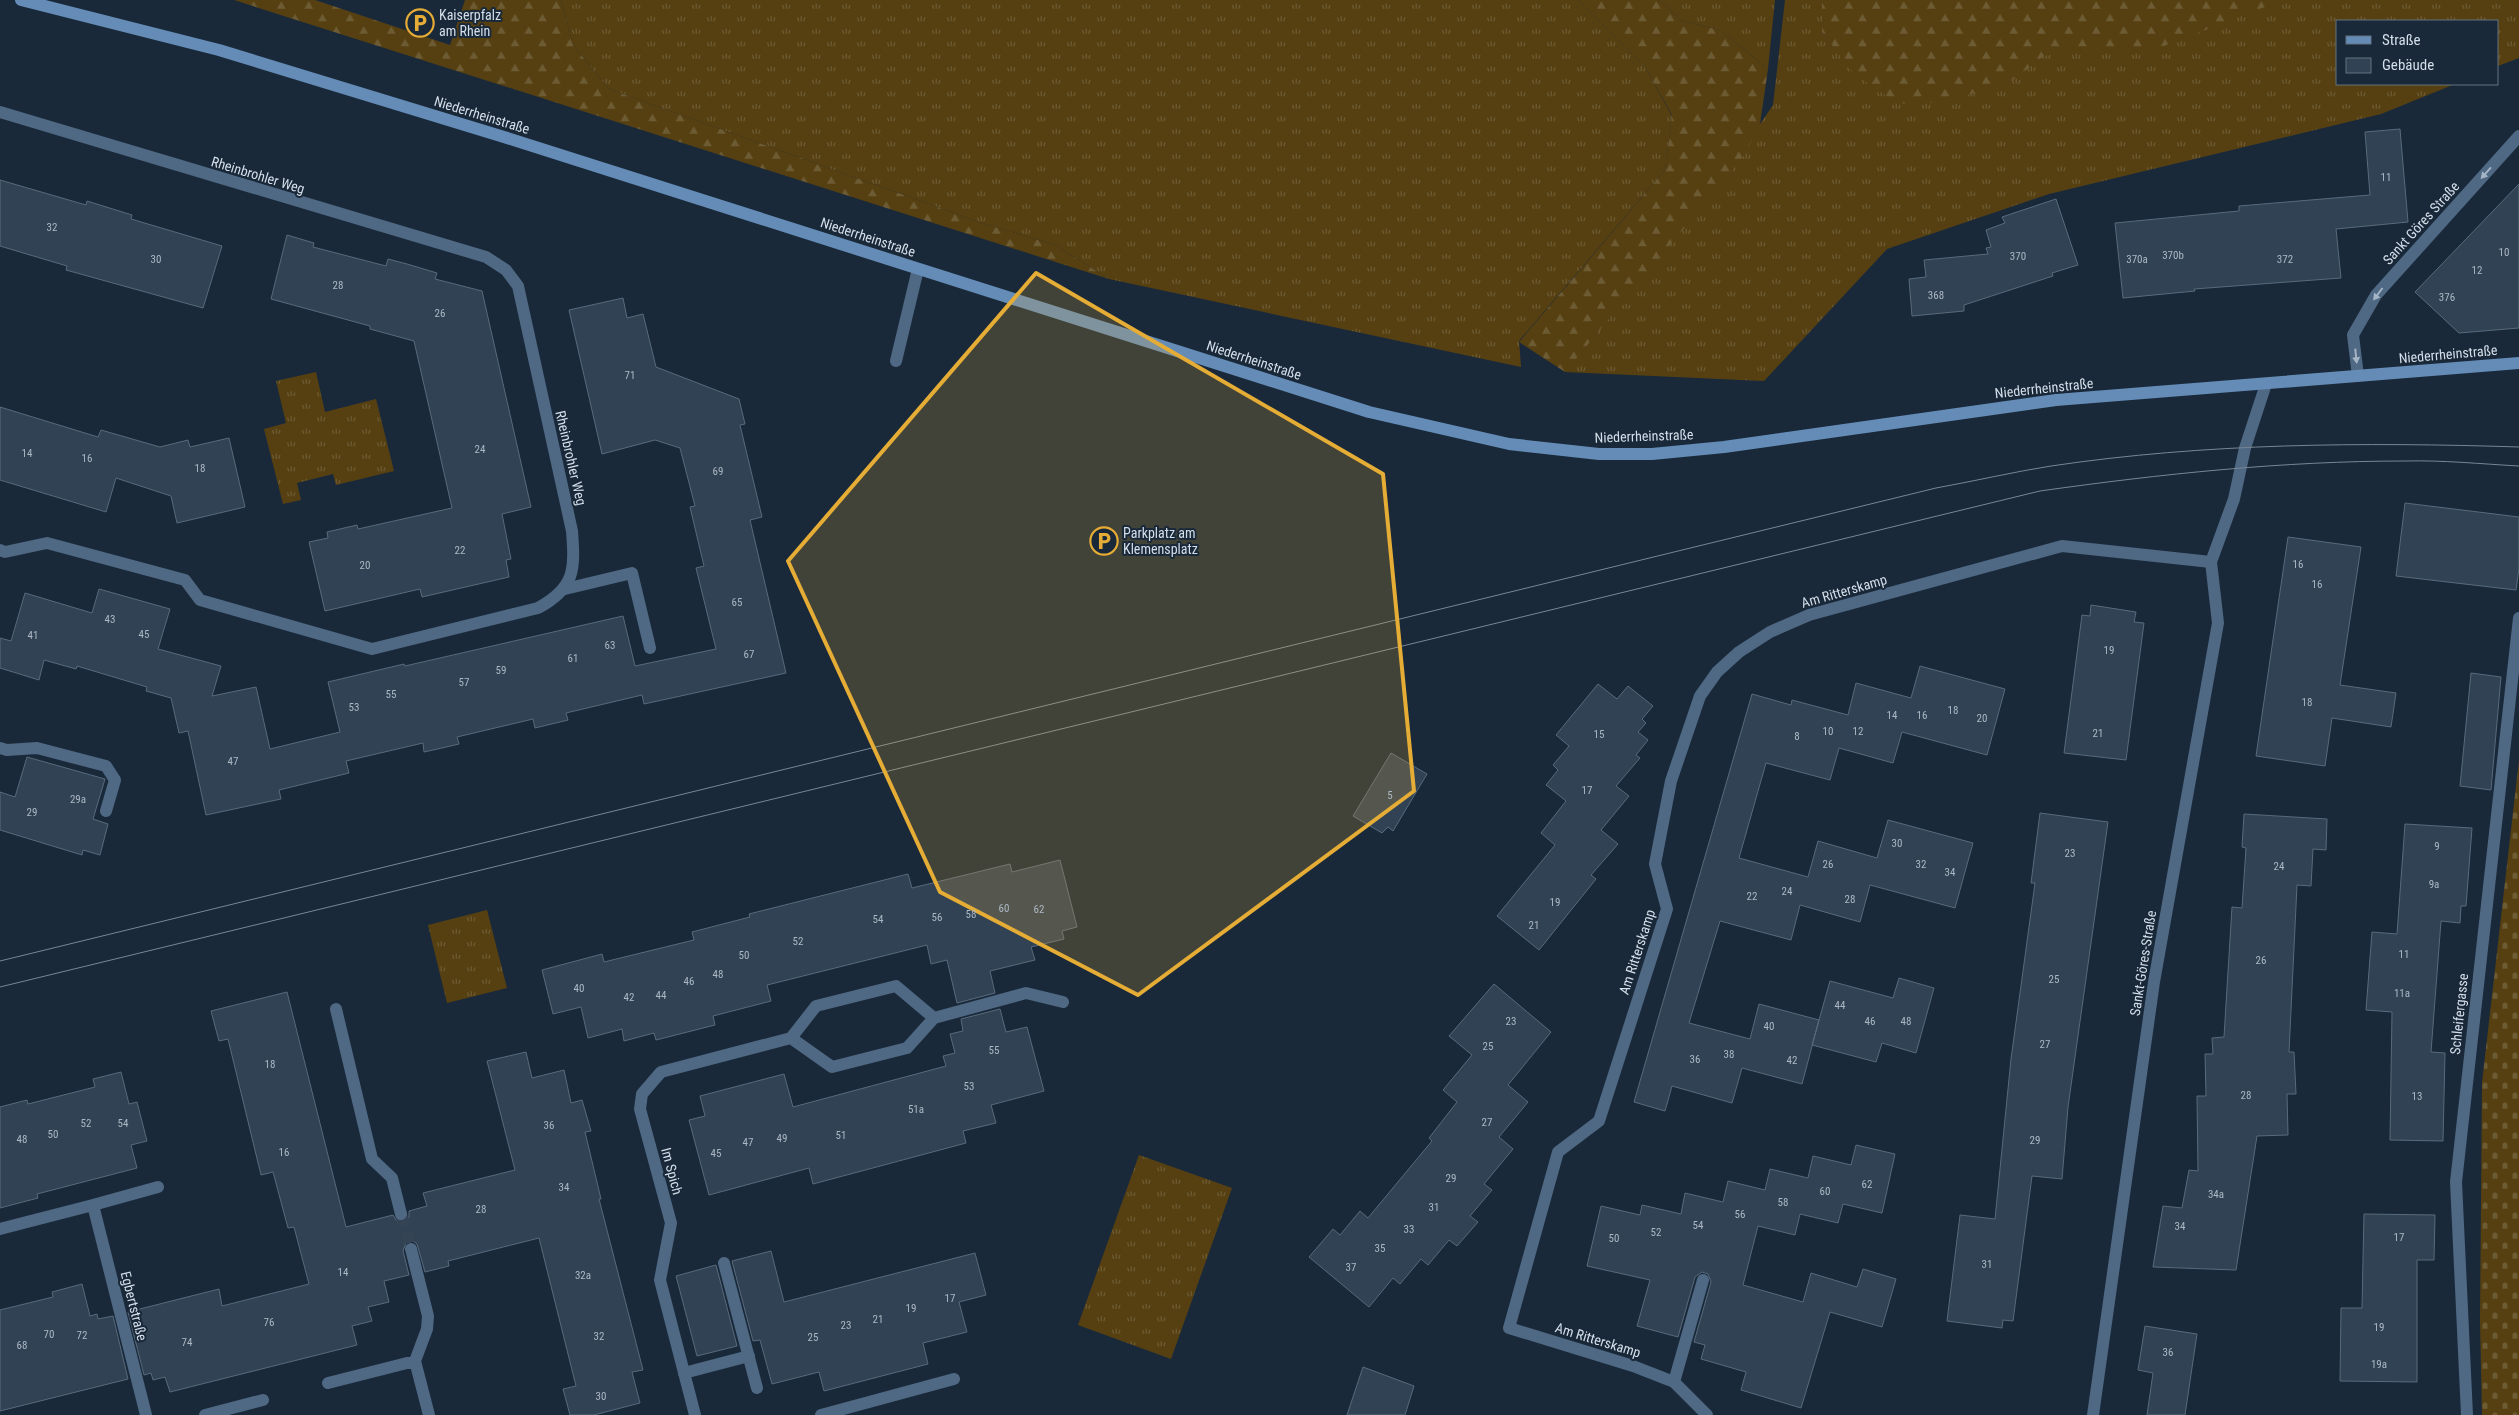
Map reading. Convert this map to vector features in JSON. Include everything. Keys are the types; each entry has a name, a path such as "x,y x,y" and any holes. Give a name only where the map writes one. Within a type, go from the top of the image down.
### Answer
{"main road":[{"name":"Niederrheinstraße","path":"21,0 219,50 504,137 1369,412 1509,444 1599,454 1652,454 1724,446 2056,400 2519,363"}],"street":[{"name":"Rheinbrohler Weg","path":"0,112 486,257 506,270 518,286 572,531 574,562 565,589"},
{"name":"Sankt Göres Straße","path":"2358,376 2353,335 2376,296 2519,136"},
{"path":"896,361 918,268"},
{"path":"2212,562 2234,499 2245,448 2266,384"},
{"path":"0,550 5,552 46,543 74,550 185,580 200,600 372,648 538,608 554,599 565,589 632,573 650,648"},
{"name":"Am Ritterskamp","path":"1707,1415 1674,1382 1633,1366 1509,1328 1558,1152 1599,1121 1667,909 1656,864 1670,781 1700,696 1717,672 1739,652 1770,632 1809,615 2062,546 2212,562"},
{"name":"Sankt-Göres-Straße","path":"2094,1415 2154,982 2218,623 2212,562"},
{"name":"Schleifergasse","path":"2467,1415 2456,1182 2519,618"},
{"path":"4,749 37,748 106,766 115,780 106,811"},
{"path":"934,1018 896,986 816,1006 791,1038 832,1067 907,1048 934,1018 1026,993 1063,1002"},
{"path":"336,1009 372,1159 392,1178 401,1214"},
{"name":"Im Spich","path":"695,1415 660,1280 670,1223 640,1109 642,1094 661,1072 791,1038"},
{"path":"0,1229 158,1187"},
{"name":"Egbertstraße","path":"93,1205 146,1415"},
{"path":"410,1249 428,1316 427,1329 414,1361 429,1415"},
{"path":"724,1263 757,1388"},
{"path":"1674,1382 1703,1280"},
{"path":"684,1373 748,1356"},
{"path":"328,1383 414,1361"},
{"path":"821,1415 954,1378"},
{"path":"205,1415 263,1400"}],"highlighted area":[{"path":"1036,273 1383,474 1414,791 1138,995 940,892 788,561"}],"green space":[{"path":"234,0 315,0 450,45 465,0 561,0 573,45 609,89 982,223 1055,245 1109,279"},
{"path":"561,0 1578,0 1645,67 1672,116 1665,170 1519,341 1521,367 1109,279 1055,245 982,223 609,89 573,45"},
{"path":"1578,0 1659,0 1682,21 1720,30 1768,69 1760,124 1743,157 1565,372 1519,342 1665,170 1672,115 1645,67"},
{"path":"1659,0 1775,0 1768,69 1720,30 1682,21"},
{"path":"1785,0 1822,0 1822,32 1858,77 2005,0 2519,0 2519,58 2499,66 2499,20 2336,20 2336,85 2453,85 2381,114 2049,194 1887,249 1764,381 1565,372 1615,284 1760,124 1773,105"},
{"path":"1822,0 2283,0 2164,46 2074,49 2044,56 2013,80 1968,95 1920,105 1897,103 1854,74 1822,32"},
{"path":"316,372 325,412 376,399 394,471 336,485 333,474 297,483 301,500 283,504 264,429 286,423 276,381"},
{"path":"2519,760 2519,1415 2482,1415 2480,1321 2482,1083"},
{"path":"487,910 507,988 447,1003 428,925"},
{"path":"1139,1155 1232,1188 1171,1359 1078,1325"}],"building":[{"path":"2400,129 2408,222 2336,229 2341,278 2194,289 2195,291 2123,298 2115,223 2239,211 2239,206 2370,195 2365,132"},
{"path":"0,180 86,205 87,201 132,215 131,219 222,246 203,308 66,270 67,266 0,246"},
{"path":"2519,184 2519,328 2459,333 2415,292"},
{"path":"2056,199 2078,265 2052,273 2053,276 1964,305 1964,311 1912,316 1909,279 1926,277 1924,260 1988,254 1986,248 1991,247 1986,230 2005,223 2002,217"},
{"path":"287,235 314,243 313,247 386,266 388,259 407,264 437,273 435,279 482,291 531,507 502,514 511,559 506,560 509,577 422,597 420,589 325,611 309,542 328,538 327,532 357,525 358,529 452,508 414,341 370,329 370,326 271,299"},
{"path":"623,298 627,318 643,314 656,367 739,399 745,424 740,425 762,517 750,520 786,673 644,704 642,695 566,713 568,720 535,728 533,719 457,737 459,744 442,748 424,752 423,743 346,761 349,773 279,790 281,799 206,815 188,731 179,733 171,698 146,691 147,687 77,666 76,669 44,660 39,680 0,668 0,638 11,641 25,593 92,613 99,589 170,609 158,649 221,666 212,696 256,687 270,749 340,732 328,682 404,664 405,666 623,616 635,666 716,649 696,568 704,566 690,507 695,506 680,448 655,440 602,454 569,310"},
{"path":"0,407 98,437 101,430 160,447 188,440 190,447 229,438 245,507 177,523 171,496 116,478 106,512 0,480"},
{"path":"2405,503 2519,517 2519,568 2516,590 2396,576"},
{"path":"2288,537 2361,547 2340,685 2396,693 2391,727 2332,718 2325,766 2256,756"},
{"path":"2091,605 2136,612 2134,622 2144,623 2126,760 2064,753 2082,615 2090,616"},
{"path":"1920,666 2005,689 1987,755 1902,732 1893,763 1839,748 1830,780 1766,763 1739,858 1808,877 1818,841 1877,858 1888,820 1973,843 1955,908 1870,885 1860,922 1800,905 1791,940 1720,921 1689,1023 1750,1039 1759,1004 1819,1020 1802,1084 1742,1068 1732,1103 1672,1086 1665,1111 1634,1102 1752,694 1791,705 1792,700 1848,715 1856,683 1911,698"},
{"path":"2471,673 2501,677 2491,790 2460,786"},
{"path":"1598,684 1617,699 1628,686 1653,706 1642,719 1646,723 1638,732 1648,740 1636,755 1640,758 1616,786 1629,796 1601,830 1618,844 1591,875 1596,879 1539,950 1497,916 1555,845 1541,833 1566,801 1546,785 1558,770 1553,765 1569,746 1556,735"},
{"path":"1391,753 1427,774 1393,831 1388,827 1382,833 1353,816"},
{"path":"27,757 105,779 93,819 108,824 100,855 83,850 82,855 0,830 0,792 15,797"},
{"path":"2040,813 2108,822 2068,1107 2062,1179 2032,1176 2013,1321 2003,1320 2002,1328 1947,1321 1960,1215 1995,1219 2011,1059 2035,883 2031,883"},
{"path":"2244,814 2327,819 2326,850 2313,849 2311,886 2297,885 2289,1052 2294,1052 2296,1094 2287,1094 2288,1135 2257,1136 2236,1270 2153,1267 2163,1206 2182,1208 2189,1170 2198,1171 2197,1096 2206,1096 2205,1054 2213,1054 2212,1038 2224,1037 2232,907 2242,908 2246,848 2242,847"},
{"path":"2405,824 2472,828 2466,906 2461,906 2460,923 2441,921 2431,1052 2445,1053 2443,1141 2390,1140 2392,1012 2366,1010 2372,932 2397,934"},
{"path":"1060,860 1077,927 1062,931 1064,939 1031,947 1035,960 990,971 995,993 957,1003 947,960 931,964 927,945 767,985 771,1001 713,1016 715,1025 656,1040 654,1033 624,1041 622,1029 588,1038 581,1007 553,1014 542,970 602,954 604,962 694,940 692,932 750,917 749,914 908,874 912,888 1010,864 1012,872"},
{"path":"1899,978 1934,988 1916,1053 1882,1043 1876,1062 1812,1045 1830,981 1893,998"},
{"path":"1494,984 1551,1032 1508,1085 1528,1102 1499,1137 1513,1149 1484,1184 1492,1190 1470,1216 1478,1222 1457,1246 1449,1240 1428,1265 1421,1259 1400,1284 1393,1278 1369,1307 1309,1257 1333,1229 1340,1235 1360,1211 1368,1218 1432,1141 1429,1138 1457,1102 1443,1090 1472,1055 1449,1036"},
{"path":"287,992 346,1227 393,1215 396,1220 403,1222 409,1217 409,1211 427,1206 423,1193 515,1170 487,1061 526,1052 532,1078 564,1070 571,1103 582,1100 591,1131 585,1132 601,1199 599,1199 643,1370 632,1372 640,1403 594,1415 570,1415 563,1389 576,1386 539,1238 448,1261 449,1266 425,1272 417,1244 413,1241 406,1243 403,1251 409,1275 384,1281 389,1302 368,1307 372,1321 352,1326 357,1345 170,1392 165,1377 153,1380 151,1373 144,1375 128,1312 219,1289 222,1306 309,1284 294,1227 288,1228 273,1172 261,1175 228,1039 219,1041 211,1011"},
{"path":"1000,1009 1006,1032 1027,1027 1044,1091 991,1105 996,1123 963,1131 966,1143 813,1184 809,1168 709,1195 689,1120 705,1116 700,1096 784,1074 793,1107 946,1066 943,1056 955,1053 950,1034 963,1031 961,1019"},
{"path":"121,1072 129,1104 137,1102 147,1141 131,1145 137,1168 37,1194 38,1198 0,1208 0,1107 27,1100 28,1104 95,1087 93,1079"},
{"path":"1856,1145 1895,1154 1882,1213 1843,1204 1838,1223 1800,1214 1795,1235 1758,1226 1743,1285 1803,1302 1811,1273 1857,1287 1863,1269 1896,1279 1882,1327 1830,1312 1801,1408 1741,1390 1746,1372 1701,1359 1705,1345 1694,1342 1711,1282 1708,1274 1702,1272 1695,1277 1678,1337 1637,1326 1650,1280 1587,1266 1601,1206 1640,1215 1642,1205 1681,1214 1685,1193 1723,1202 1728,1181 1765,1190 1770,1169 1808,1178 1813,1156 1851,1165"},
{"path":"2364,1214 2435,1215 2434,1260 2417,1260 2417,1382 2340,1381 2341,1308 2362,1308"},
{"path":"771,1251 784,1302 975,1253 986,1295 959,1302 967,1332 923,1343 928,1364 824,1391 819,1372 772,1384 760,1340 753,1341 732,1261"},
{"path":"716,1265 737,1346 697,1356 676,1276"},
{"path":"82,1284 90,1316 97,1314 98,1319 113,1316 128,1379 0,1411 0,1310 53,1297 52,1292"},
{"path":"2145,1326 2197,1334 2185,1415 2147,1415 2153,1373 2138,1370"},
{"path":"1363,1367 1414,1386 1405,1415 1347,1415"}],"tunnel":[{"path":"401,1214 411,1249"}],"tram line":[{"path":"0,961 1936,488 2051,466 2109,458 2168,453 2285,446 2343,445 2519,447"},
{"path":"0,987 2040,491 2176,474 2314,463 2419,461 2519,466"}],"place":[{"name":"Kaiserpfalz am Rhein","path":"420,23"},
{"name":"Parkplatz am Klemensplatz","path":"1104,541"}]}
